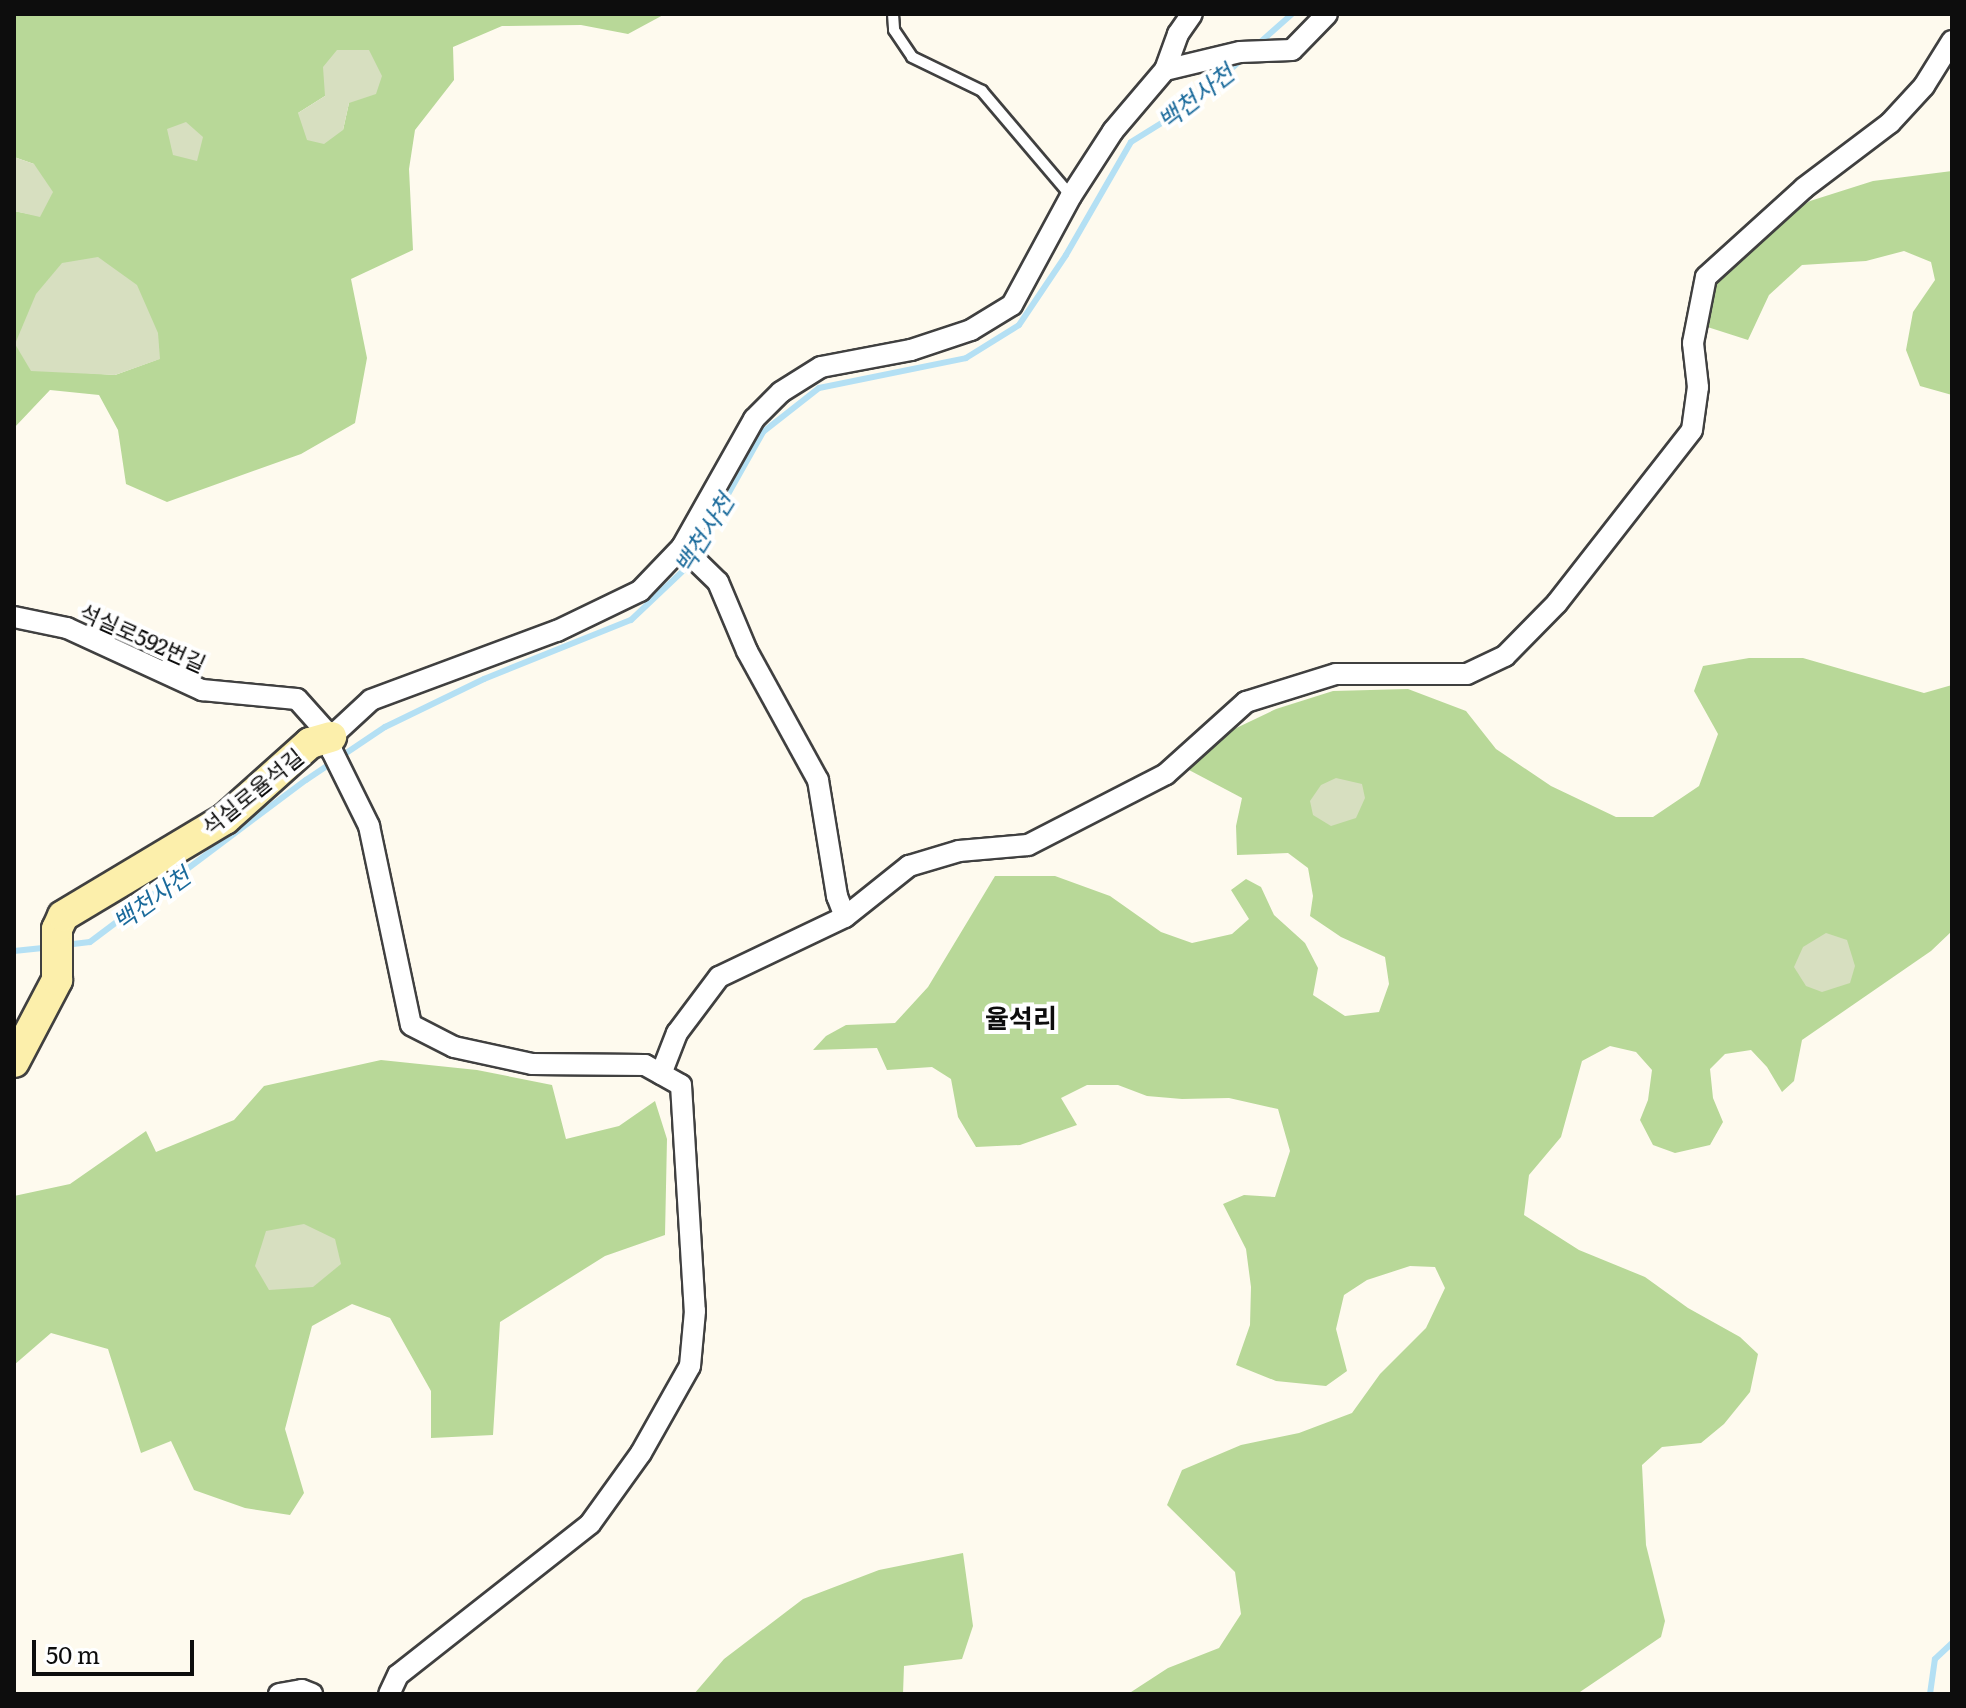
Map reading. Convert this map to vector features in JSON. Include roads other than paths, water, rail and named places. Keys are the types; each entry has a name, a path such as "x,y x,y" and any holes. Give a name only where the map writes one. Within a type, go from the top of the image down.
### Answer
{"street":[{"path":"332,744 371,700 557,631 640,591 684,548 754,419 781,392 821,367 911,350 971,330 1012,305 1071,196 1113,131 1165,70 1178,34 1192,14"},
{"path":"1165,70 1240,52 1292,50 1327,14"},
{"path":"389,1694 398,1675 590,1524 641,1453 690,1366 695,1311 681,1085 661,1074 677,1033 719,977 845,917 909,866 959,851 1028,845 1166,774 1246,702 1336,674 1467,674 1505,656 1557,603 1692,430 1698,387 1693,343 1706,277 1804,188 1890,123 1924,86 1952,41"},
{"path":"684,548 718,582 747,651 818,780 837,896 845,917"},
{"name":"석실로592번길","path":"14,617 67,628 202,690 297,699 332,744 369,826 411,1025 454,1047 532,1064 645,1065 661,1074"},
{"name":"석실로율석길","path":"14,1062 57,980 57,929 63,916 225,819 310,743 332,744"},
{"path":"279,1694 302,1690 312,1694"}],"lane":[{"path":"893,14 894,30 912,57 982,91 1071,196"}],"waterway":[{"name":"백천사천","path":"1256,46 1292,14"},
{"name":"백천사천","path":"65,945 90,942 306,780 385,727 484,679 631,620 687,567 763,432 819,388 966,358 1019,325 1066,255 1131,142 1192,104 1242,59"},
{"name":"백천사천","path":"14,951 50,947"},
{"path":"1930,1694 1935,1659 1952,1643"}],"district":[{"name":"율석리","path":"1021,1017"}]}
